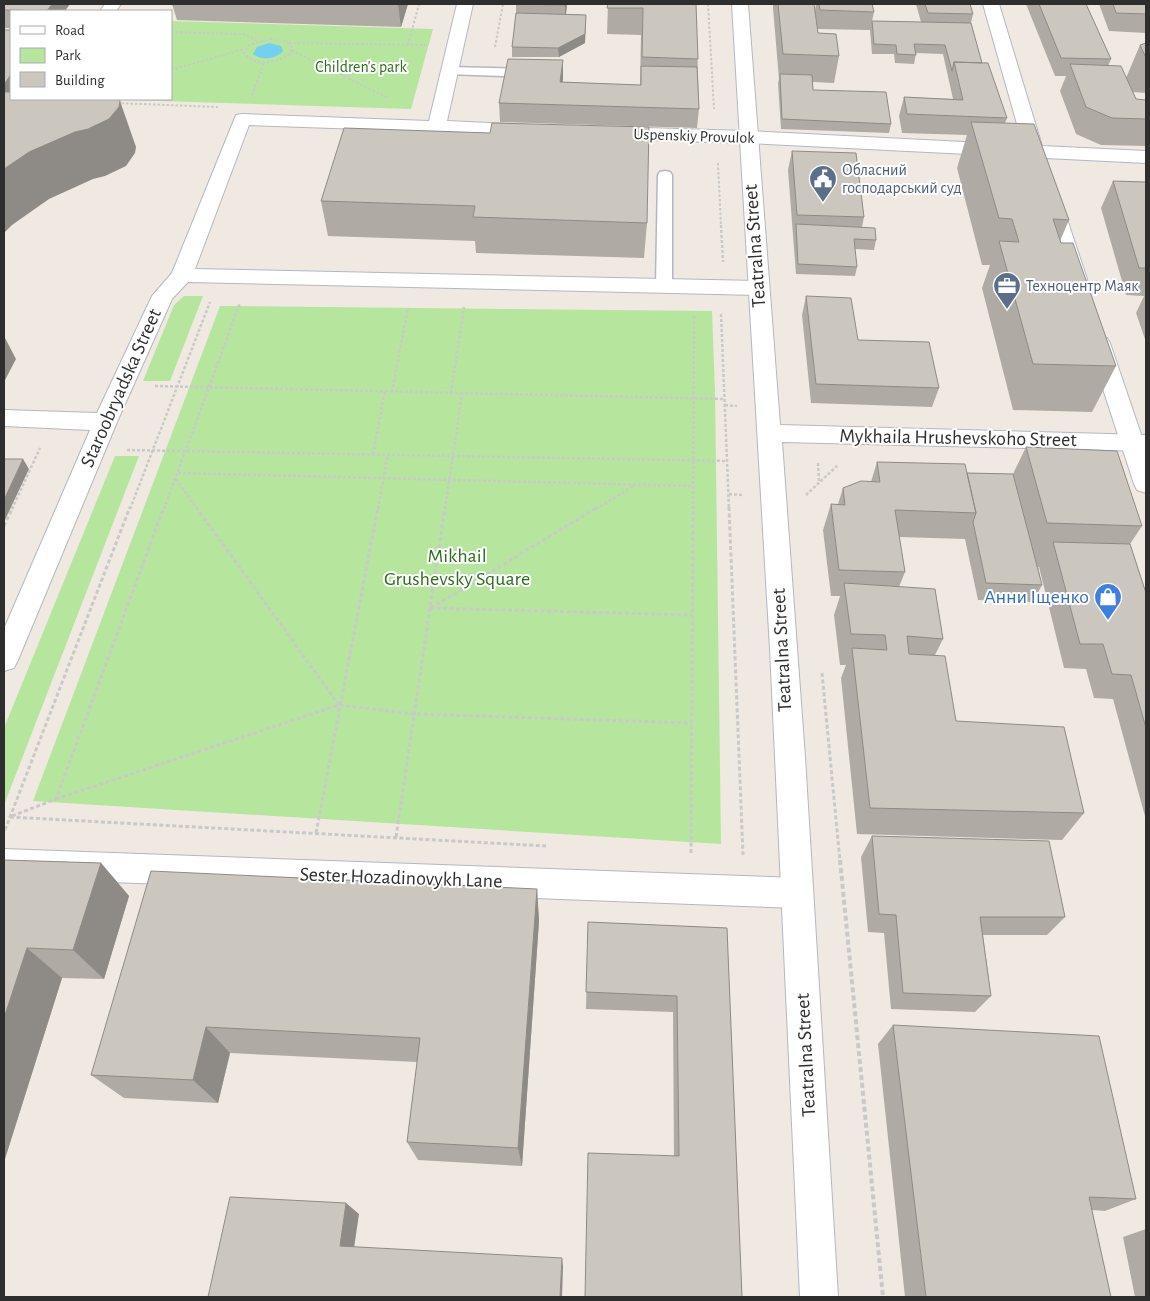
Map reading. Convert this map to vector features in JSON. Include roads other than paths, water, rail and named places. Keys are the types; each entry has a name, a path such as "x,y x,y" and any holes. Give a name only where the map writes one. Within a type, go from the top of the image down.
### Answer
{"street":[{"path":"465,4 437,127 547,131"},
{"name":"Teatralna Street","path":"740,4 747,137 769,433 819,1297"},
{"path":"990,4 1034,151 1084,300"},
{"name":"Staroobryadska Street","path":"4,660 105,422 162,296 182,275 242,119 437,127"},
{"name":"Uspenskiy Provulok","path":"596,132 747,137 1146,157"},
{"path":"182,275 758,288"},
{"path":"1094,327 1139,443 1146,484"},
{"path":"4,418 105,422"},
{"name":"Mykhaila Hrushevskoho Street","path":"769,433 1139,443"},
{"name":"Sester Hozadinovykh Lane","path":"4,862 797,893"}],"lane":[{"path":"450,71 546,73"},
{"path":"664,286 665,175"}],"water":[{"path":"269,43 281,46 283,51 277,56 269,58 260,58 253,54 257,47"}],"place":[{"name":"Обласний господарський суд","path":"823,203"},
{"name":"Техноцентр Маяк","path":"1007,310"},
{"name":"Анни Іщенко","path":"1108,621"}],"park label":[{"name":"Children's park","path":"361,67"},
{"name":"Mikhail Grushevsky Square","path":"457,568"}]}
